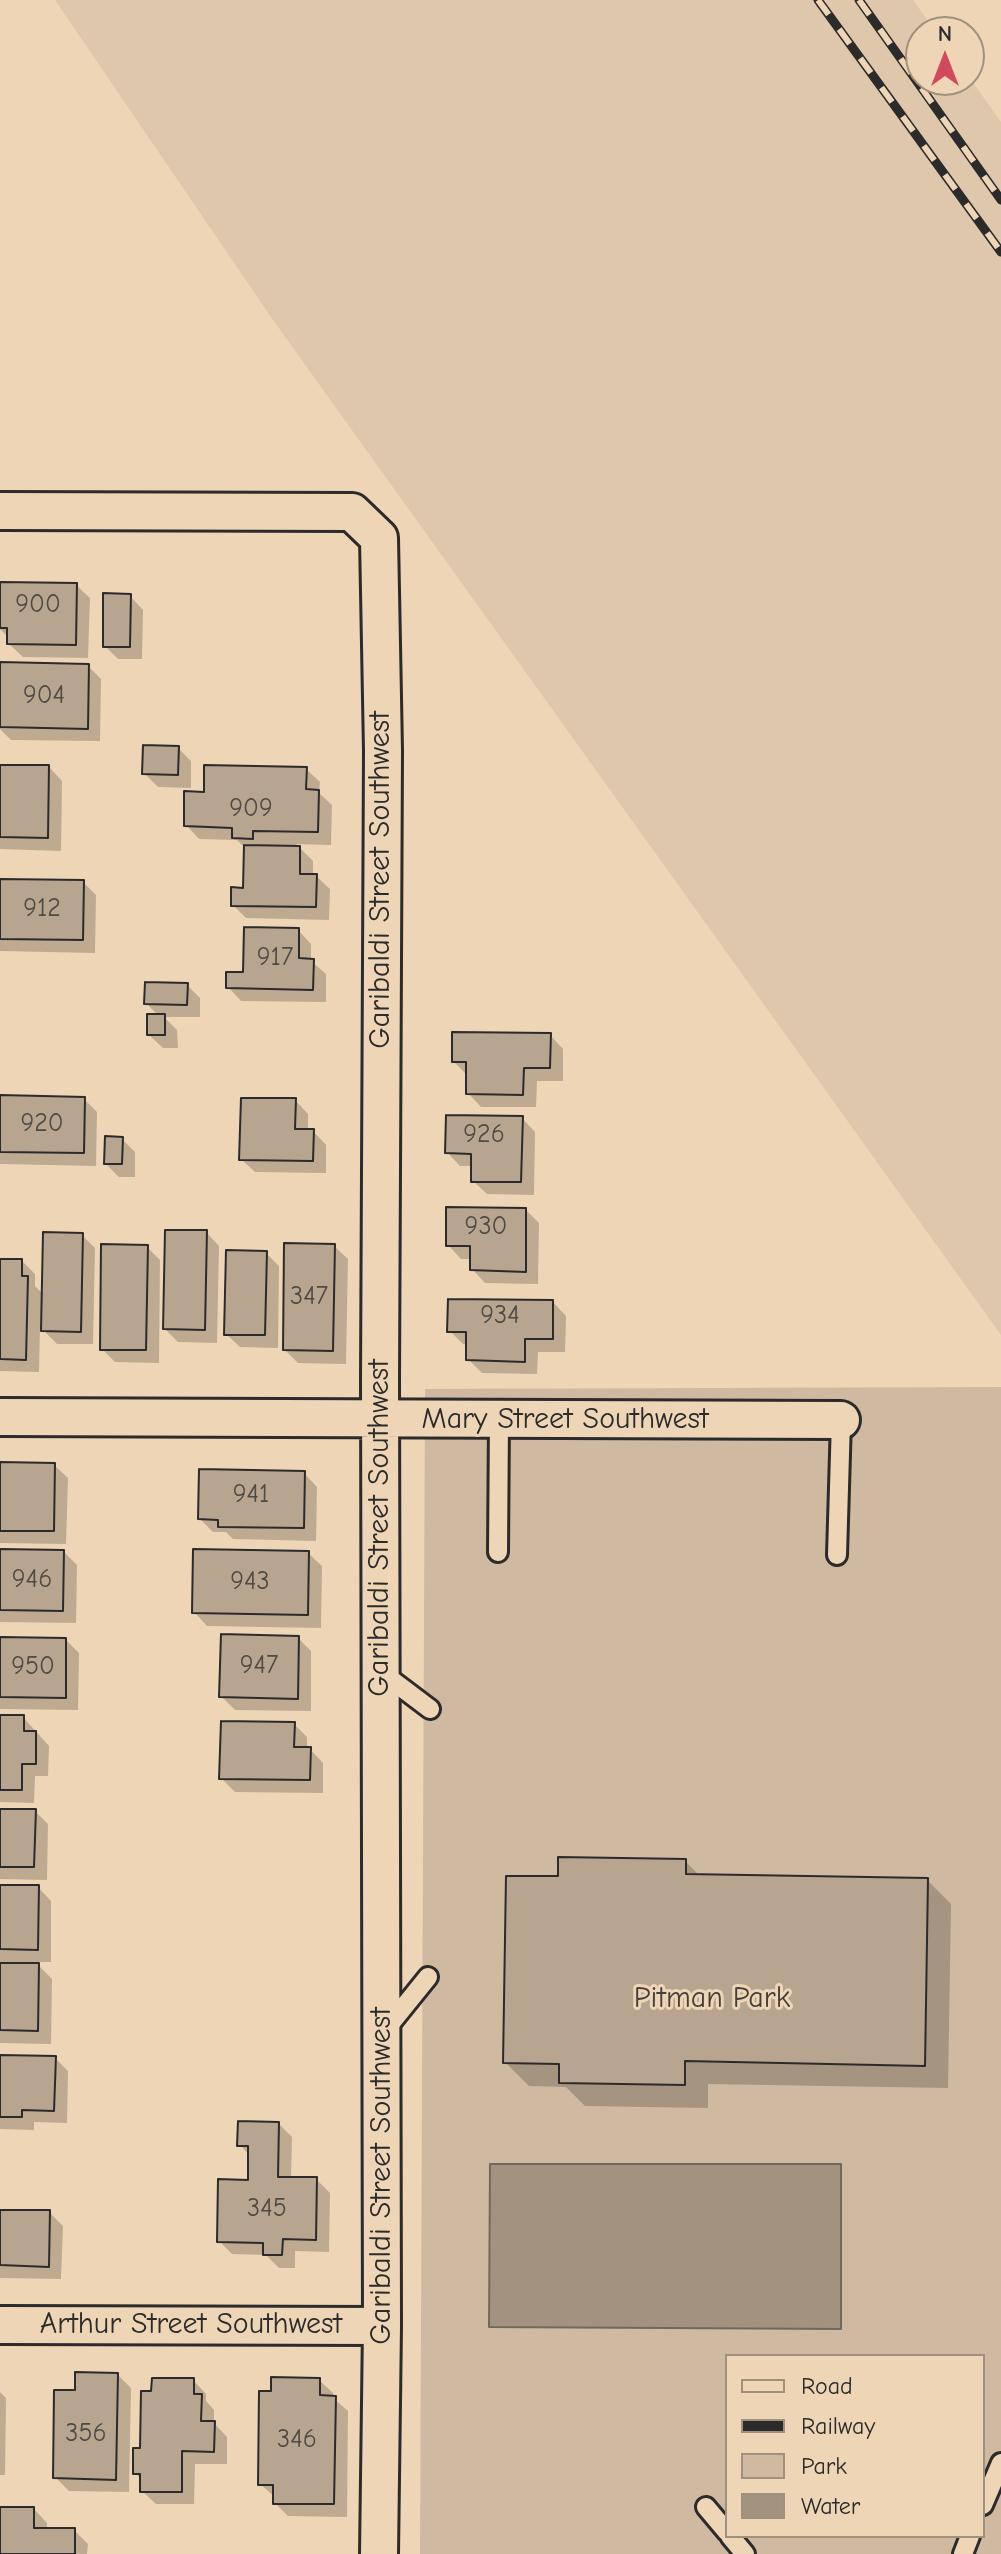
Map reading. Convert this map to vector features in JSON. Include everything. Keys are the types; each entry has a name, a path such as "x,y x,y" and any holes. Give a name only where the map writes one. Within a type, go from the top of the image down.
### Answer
{"street":[{"name":"Garibaldi Street Southwest","path":"0,511 352,512 379,538 383,751 380,1420 382,2326 379,2554"},
{"name":"Mary Street Southwest","path":"0,1417 841,1420"},
{"name":"Arthur Street Southwest","path":"0,2325 382,2326"}],"lane":[{"path":"498,1552 499,1420"},
{"path":"837,1555 841,1420"},
{"path":"380,1671 430,1709"},
{"path":"382,2035 428,1977"},
{"path":"985,2500 1001,2463"},
{"path":"706,2507 725,2529"},
{"path":"732,2538 745,2554"}],"shaded area":[{"path":"55,0 913,0 924,16 905,16 905,96 983,96 1001,122 1001,1335 273,320"}],"green space":[{"name":"Pitman Park","path":"1001,1387 1001,2554 420,2554 425,1389"}],"water":[{"path":"490,2164 841,2164 841,2329 489,2327"}],"building":[{"path":"0,582 77,583 76,645 7,644 7,628 0,628"},
{"path":"103,593 131,594 130,647 103,647"},
{"path":"0,662 89,664 88,729 0,727"},
{"path":"143,745 179,746 178,775 142,774"},
{"path":"0,765 49,765 48,838 0,837"},
{"path":"204,765 307,767 306,789 319,790 318,832 253,831 253,839 232,838 232,828 184,826 184,791 204,792"},
{"path":"244,845 300,846 300,874 317,874 316,907 231,906 231,887 243,888"},
{"path":"0,879 84,880 83,940 0,939"},
{"path":"244,927 299,928 299,958 314,959 313,990 226,988 226,972 243,972"},
{"path":"145,982 188,983 187,1005 144,1004"},
{"path":"147,1014 165,1014 165,1035 147,1035"},
{"path":"452,1032 551,1033 550,1068 524,1068 523,1095 466,1094 466,1062 452,1062"},
{"path":"0,1095 85,1097 84,1153 0,1152"},
{"path":"241,1098 296,1098 295,1129 314,1129 313,1161 239,1160"},
{"path":"446,1115 523,1116 521,1182 471,1182 471,1154 445,1153"},
{"path":"105,1136 123,1137 122,1164 104,1164"},
{"path":"446,1207 526,1208 526,1272 470,1270 470,1246 446,1246"},
{"path":"165,1230 207,1230 205,1330 163,1329"},
{"path":"43,1232 83,1233 81,1332 41,1331"},
{"path":"284,1243 335,1244 333,1351 283,1350"},
{"path":"101,1244 148,1245 146,1350 100,1350"},
{"path":"226,1250 267,1251 265,1335 224,1335"},
{"path":"0,1259 22,1259 22,1276 28,1276 26,1360 0,1359"},
{"path":"448,1299 553,1300 553,1339 525,1339 525,1362 466,1360 466,1332 447,1332"},
{"path":"0,1462 55,1463 54,1531 0,1531"},
{"path":"199,1469 305,1471 304,1528 218,1527 218,1520 198,1519"},
{"path":"0,1549 64,1550 63,1611 0,1610"},
{"path":"193,1549 309,1551 308,1615 192,1613"},
{"path":"221,1634 299,1636 298,1699 219,1697"},
{"path":"0,1637 66,1638 66,1698 0,1697"},
{"path":"0,1715 24,1715 24,1731 36,1731 36,1764 22,1764 22,1790 0,1790"},
{"path":"221,1721 295,1722 294,1747 311,1747 310,1780 219,1779"},
{"path":"0,1809 36,1809 34,1867 0,1867"},
{"path":"558,1857 686,1859 686,1874 928,1878 925,2066 685,2061 685,2085 559,2083 559,2064 503,2063 506,1876 558,1876"},
{"path":"0,1885 39,1885 38,1950 0,1949"},
{"path":"0,1963 39,1963 38,2031 0,2030"},
{"path":"0,2055 56,2056 54,2111 22,2110 22,2117 0,2117"},
{"path":"238,2121 279,2122 278,2177 317,2177 316,2240 283,2239 282,2255 263,2255 263,2243 217,2242 218,2179 248,2180 248,2146 237,2146"},
{"path":"0,2210 50,2210 49,2267 0,2265"},
{"path":"75,2372 118,2373 116,2480 53,2478 54,2390 75,2390"},
{"path":"271,2377 320,2378 320,2395 336,2396 334,2504 273,2504 273,2485 258,2485 259,2391 271,2391"},
{"path":"152,2378 194,2378 194,2394 202,2394 201,2421 215,2421 214,2452 182,2451 182,2492 140,2492 140,2474 133,2474 133,2448 140,2448 141,2391 151,2391"},
{"path":"0,2507 34,2507 34,2528 75,2528 75,2554 0,2554"}],"railway":[{"path":"818,0 1001,252"},
{"path":"859,0 1001,200"}]}
